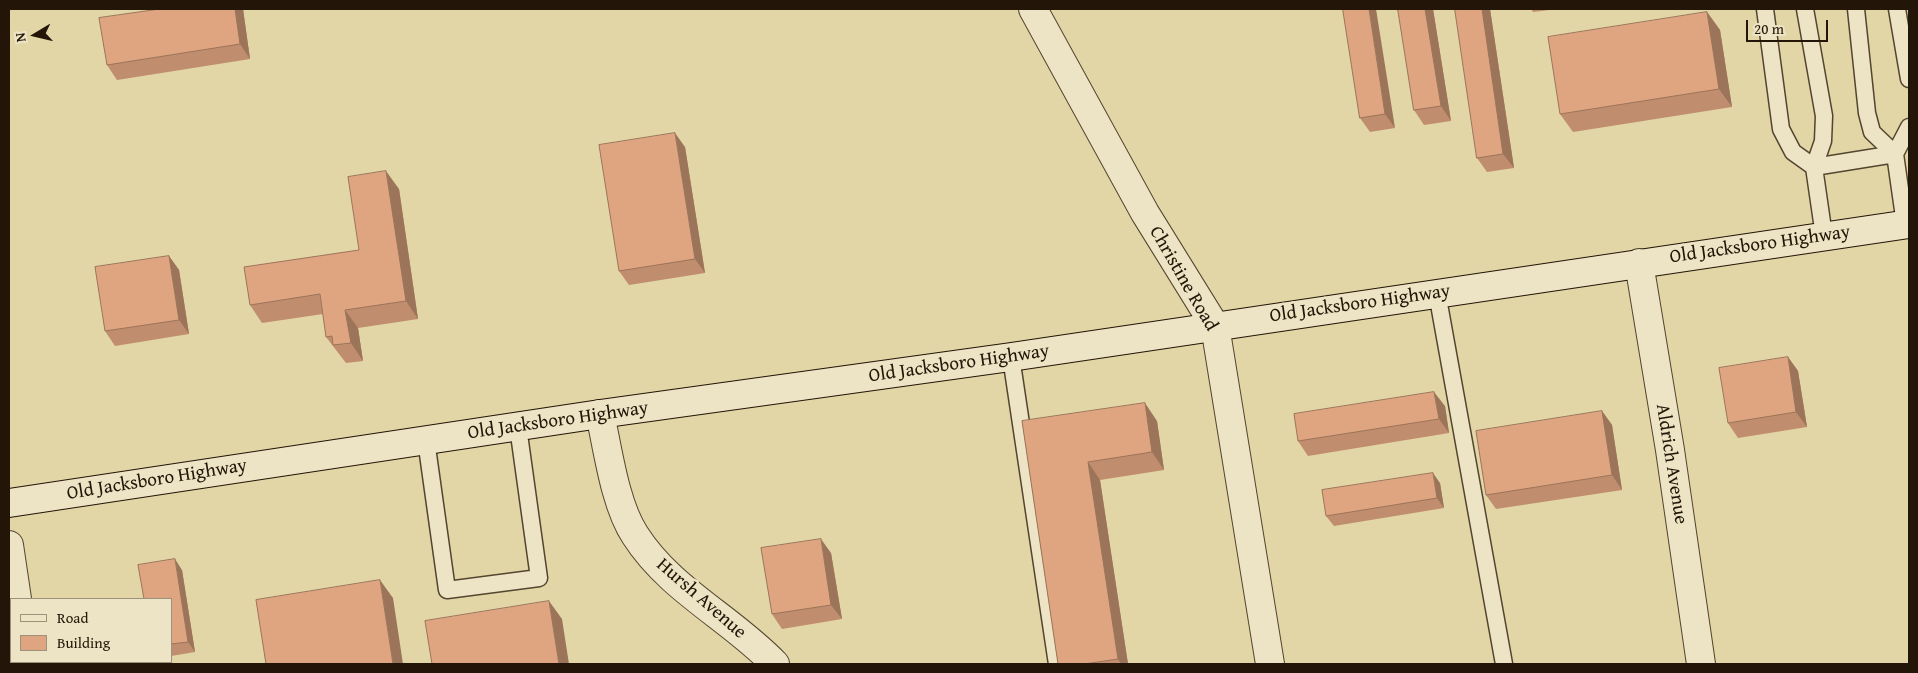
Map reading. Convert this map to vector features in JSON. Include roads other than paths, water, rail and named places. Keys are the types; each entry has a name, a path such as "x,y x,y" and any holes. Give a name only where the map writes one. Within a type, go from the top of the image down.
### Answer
{"main road":[{"name":"Christine Road","path":"1033,9 1145,213 1215,326 1270,664"},
{"name":"Old Jacksboro Highway","path":"9,502 600,414 1011,357 1907,224"},
{"name":"Aldrich Avenue","path":"1640,263 1670,450 1701,664"},
{"name":"Hursh Avenue","path":"600,414 624,513 635,535 664,573 775,664"},
{"path":"9,545 17,598"}],"lane":[{"path":"1765,9 1781,129 1793,152 1814,167 1895,154"},
{"path":"1805,9 1824,116 1823,141 1814,167 1824,236"},
{"path":"1856,9 1867,113 1872,132 1895,154 1907,224"},
{"path":"1898,9 1909,79"},
{"path":"1895,154 1909,127"},
{"path":"1437,293 1504,664"},
{"path":"1011,357 1057,664"},
{"path":"426,440 447,590 539,578 518,426"}]}
